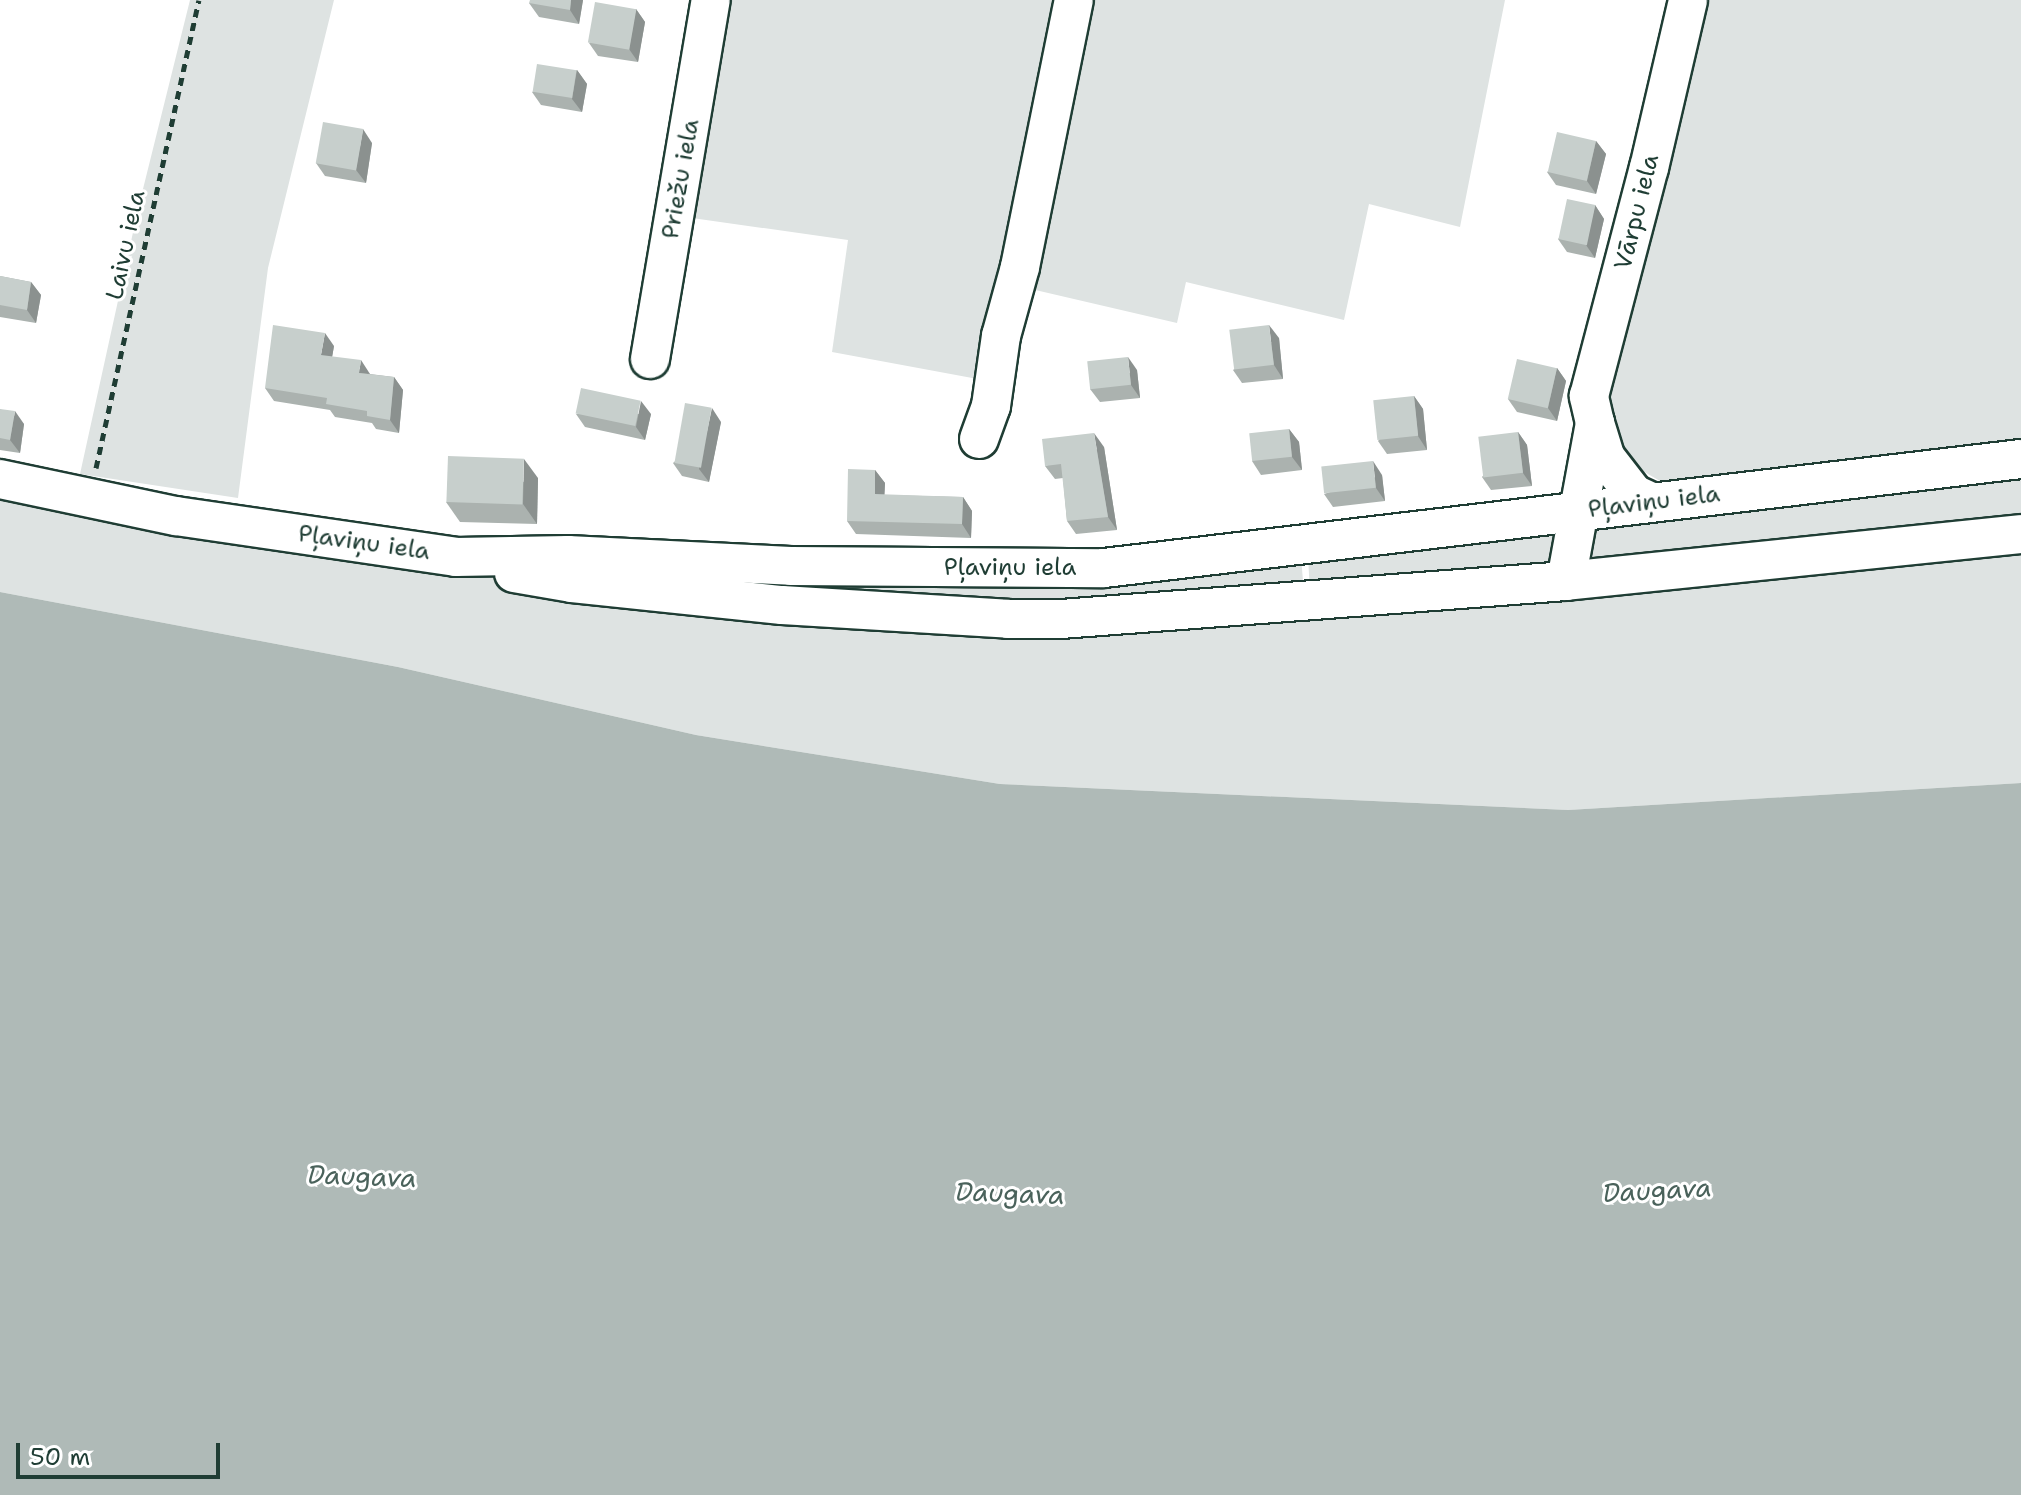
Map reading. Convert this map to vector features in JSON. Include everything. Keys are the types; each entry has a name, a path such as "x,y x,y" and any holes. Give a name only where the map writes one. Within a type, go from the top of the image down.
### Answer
{"street":[{"name":"Priežu iela","path":"650,359 711,0"},
{"path":"979,439 991,406 1001,336 1020,267 1074,0"},
{"name":"Vārpu iela","path":"1651,502 1634,494 1606,458 1589,396 1649,168 1688,0"},
{"name":"Vārpu iela","path":"1566,581 1576,511 1595,423"},
{"name":"Pļaviņu iela","path":"0,479 176,516 456,557 663,557 791,566 1104,568 1303,547 1576,511 2021,459"},
{"path":"456,557 491,569 572,583 782,605 1008,619 1161,613 1566,581 2021,534"}],"path":[{"name":"Laivu iela","path":"90,498 199,0"}],"shaded area":[{"path":"190,0 334,0 268,268 238,498 80,474 139,205"},
{"path":"729,0 1505,0 1460,227 1369,204 1344,320 1186,282 1177,323 1031,289 1010,385 832,352 848,240 692,218"},
{"path":"1702,0 2021,0 2021,439 1691,483 1660,481 1641,470 1619,449 1606,397"},
{"path":"2021,474 2021,528 1612,567 1583,558 1585,530"},
{"path":"0,490 541,586 948,625 2021,543 2021,783 1568,810 1000,784 696,735 398,667 0,592"},
{"path":"1560,525 1564,539 1548,567 1310,593 1308,556"},
{"path":"1301,556 1304,594 989,611 555,563"}],"water":[{"name":"Daugava","path":"0,592 398,667 696,735 1000,784 1568,810 2021,783 2021,1495 0,1495"}],"building":[{"path":"530,0 571,0 570,10 529,3"},
{"path":"595,2 636,9 629,50 588,42"},
{"path":"537,64 577,70 572,98 533,92"},
{"path":"323,122 363,129 356,170 316,163"},
{"path":"1557,132 1596,141 1587,181 1548,172"},
{"path":"1567,199 1595,205 1587,245 1558,239"},
{"path":"0,276 31,282 27,310 0,305"},
{"path":"273,325 325,333 321,355 361,360 359,373 394,377 390,420 367,416 367,411 326,404 327,398 265,388"},
{"path":"1269,325 1274,365 1234,370 1229,330"},
{"path":"1128,357 1131,385 1090,389 1087,361"},
{"path":"1517,359 1557,368 1548,408 1508,399"},
{"path":"581,388 641,401 635,426 576,413"},
{"path":"1414,396 1418,436 1377,440 1373,400"},
{"path":"685,403 712,408 701,468 674,463"},
{"path":"0,409 15,411 10,440 0,438"},
{"path":"1289,429 1292,457 1252,461 1249,433"},
{"path":"1518,432 1523,473 1483,478 1478,437"},
{"path":"1094,433 1108,517 1067,521 1061,464 1045,466 1042,439"},
{"path":"448,456 524,459 522,505 446,502"},
{"path":"1373,461 1376,488 1324,493 1321,466"},
{"path":"848,469 875,470 875,494 963,497 962,524 847,521"}]}
